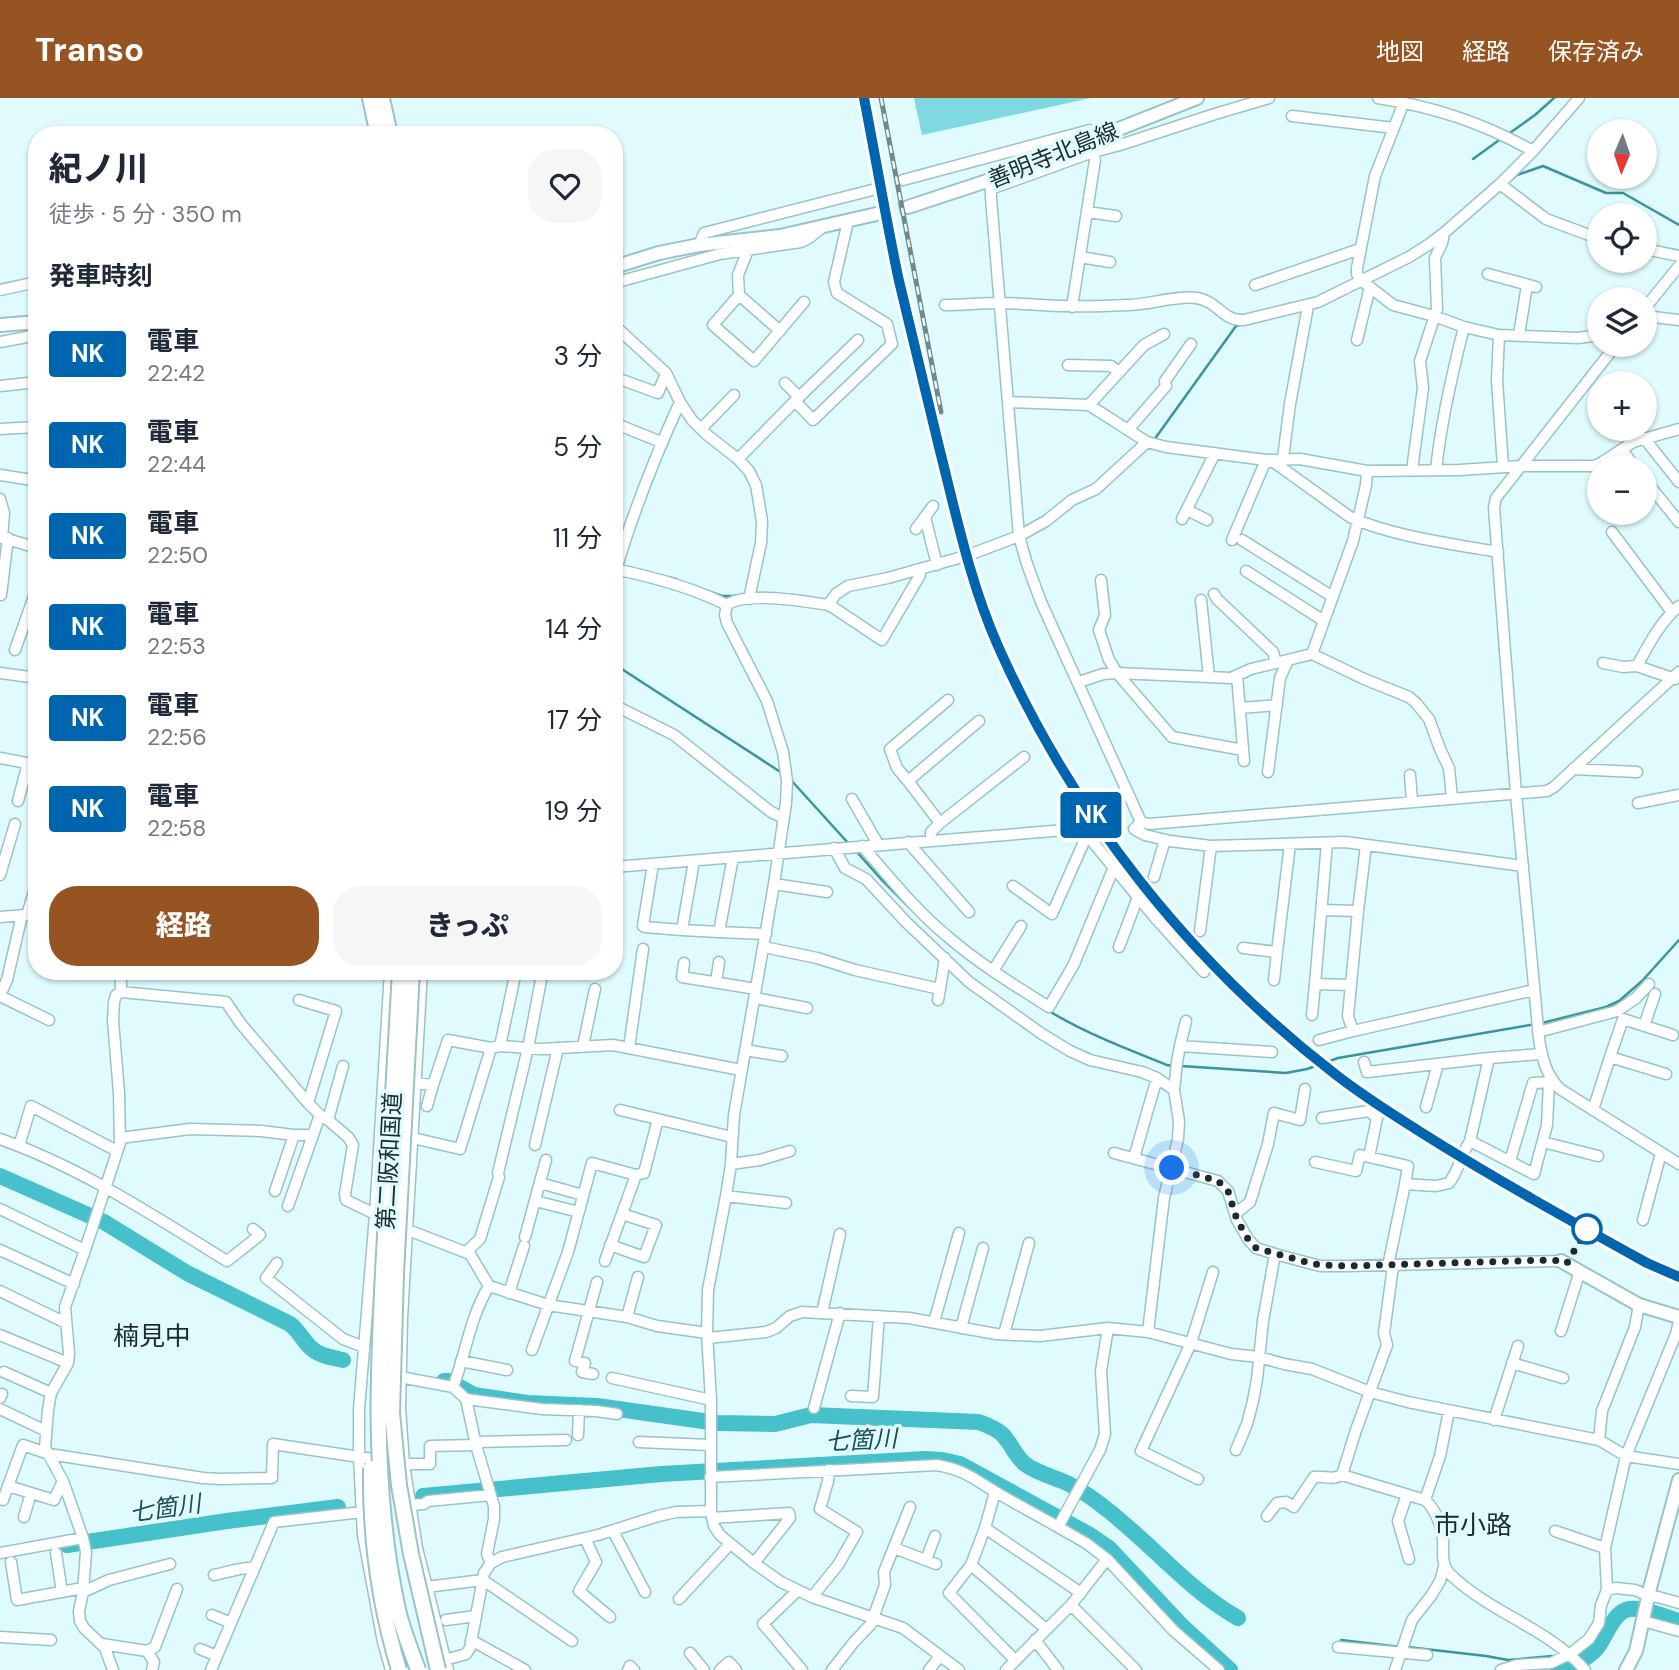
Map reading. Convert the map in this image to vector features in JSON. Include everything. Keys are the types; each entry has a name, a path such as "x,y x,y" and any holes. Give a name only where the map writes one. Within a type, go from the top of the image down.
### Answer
{"highway":[{"path":"370,98 376,126"},
{"path":"382,98 388,126"},
{"name":"第二阪和国道","path":"371,1348 399,980"},
{"name":"第二阪和国道","path":"396,1273 412,980"},
{"path":"396,1273 388,1342 388,1486 405,1603 419,1670"},
{"path":"396,1273 392,1413 398,1485 411,1554 443,1667"},
{"path":"371,1348 375,1375 370,1511 379,1587 391,1646 399,1670"},
{"path":"371,1348 388,1561 397,1608 419,1670"}],"main road":[{"name":"善明寺北島線","path":"908,207 989,185 1102,135 1197,98"},
{"path":"623,264 699,245 780,236 881,213"},
{"path":"0,325 28,323"},
{"path":"1561,1261 1639,1305 1679,1319"},
{"path":"1626,1670 1636,1651 1679,1480"}],"street":[{"path":"1141,822 1041,602 1020,539 989,185 1269,98"},
{"path":"1378,98 1451,114 1505,136 1533,151"},
{"path":"945,305 1144,305 1198,298 1214,304 1234,320 1308,306 1366,284 1443,237 1502,186 1579,98"},
{"path":"1404,102 1375,176 1357,274 1393,305 1464,327 1499,335 1587,337"},
{"path":"1292,116 1394,128"},
{"path":"903,180 1090,130 1102,135"},
{"path":"1072,306 1095,160 1093,152"},
{"path":"1502,186 1546,219 1587,234"},
{"path":"699,245 704,233 876,189"},
{"path":"1087,212 1116,216"},
{"path":"785,383 813,420 892,344 887,324 836,293 834,288 848,221"},
{"path":"623,281 720,254 801,242 825,226"},
{"path":"1412,470 1423,388 1420,361 1437,309 1435,258 1443,237"},
{"path":"1255,285 1360,249"},
{"path":"748,250 738,275 739,295 713,325 754,360 804,303"},
{"path":"1657,251 1679,256"},
{"path":"1080,257 1110,262"},
{"path":"1657,294 1679,267"},
{"path":"1488,274 1532,286 1519,335"},
{"path":"0,290 28,284"},
{"path":"1357,340 1366,284"},
{"path":"739,295 780,331"},
{"path":"1283,458 1308,306"},
{"path":"1657,317 1679,320"},
{"path":"1436,470 1452,371 1464,327"},
{"path":"623,333 666,373 692,420 738,459 749,471 756,485 762,521 761,543 749,597"},
{"path":"1089,405 1144,345 1164,334"},
{"path":"1499,335 1497,380 1503,467"},
{"path":"0,342 28,337"},
{"path":"738,459 858,340"},
{"path":"1128,430 1166,386 1165,381 1191,344"},
{"path":"1470,1141 1534,1174 1547,1125 1551,1082 1541,1054 1534,990 1494,508 1496,498 1606,357"},
{"path":"1068,365 1111,366 1119,372"},
{"path":"623,380 658,393 666,373"},
{"path":"0,386 28,384"},
{"path":"701,429 734,395"},
{"path":"623,549 662,442 680,402"},
{"path":"1008,402 1089,405 1150,443 1275,463 1357,520 1397,532 1497,552"},
{"path":"0,429 28,427"},
{"path":"623,427 662,442"},
{"path":"1657,435 1679,429"},
{"path":"1266,460 1283,458 1317,461 1367,471 1594,466 1636,441"},
{"path":"1646,441 1679,482"},
{"path":"974,553 1020,539 1072,500 1096,489 1150,443"},
{"path":"1622,450 1626,455"},
{"path":"1206,520 1184,515 1215,453"},
{"path":"1266,460 1237,540 1334,597"},
{"path":"1312,654 1353,541 1367,471"},
{"path":"0,475 28,479"},
{"path":"1657,495 1679,522"},
{"path":"0,499 4,513 1,595"},
{"path":"916,529 933,506"},
{"path":"925,517 937,565"},
{"path":"1612,532 1675,609 1661,624 1637,666"},
{"path":"3,536 28,545"},
{"path":"828,605 836,594 849,586 919,572 962,557"},
{"path":"623,571 662,579 727,605"},
{"path":"919,572 882,640 828,605 801,600 749,597 734,600 727,605 727,623 766,701 783,752 787,777 774,884 741,1070 731,1164 708,1290 711,1515 714,1526 730,1544 781,1582 811,1597 903,1629 959,1670"},
{"path":"1245,572 1324,621"},
{"path":"1101,580 1105,615 1100,630 1109,660 1172,737 1244,755 1237,675"},
{"path":"1214,594 1273,652 1276,663"},
{"path":"1201,600 1209,677"},
{"path":"15,650 28,613"},
{"path":"1079,682 1102,674 1117,673 1231,678 1251,669 1312,654 1363,679 1409,697 1416,703 1429,719 1449,768 1452,798"},
{"path":"1268,772 1280,678 1288,660"},
{"path":"1603,663 1623,667 1637,666 1677,676"},
{"path":"0,673 28,677"},
{"path":"1141,822 1149,824 1546,791 1554,787 1677,676"},
{"path":"940,823 897,768 890,749 948,700"},
{"path":"1240,708 1276,705"},
{"path":"623,710 674,735 771,812 784,818"},
{"path":"908,780 979,721"},
{"path":"931,840 931,832 940,823 1024,757"},
{"path":"0,758 28,763"},
{"path":"1573,769 1637,772"},
{"path":"18,801 28,775"},
{"path":"1410,775 1412,801"},
{"path":"1637,803 1679,795"},
{"path":"852,799 877,844"},
{"path":"1141,822 1134,829 1145,835 1211,846 1345,842 1522,866"},
{"path":"0,875 15,824"},
{"path":"623,866 1078,829 1087,835 1204,972"},
{"path":"1013,886 1052,914 1087,835"},
{"path":"1154,877 1165,840"},
{"path":"908,842 970,912"},
{"path":"1312,1015 1326,843"},
{"path":"1274,980 1290,844"},
{"path":"1353,1031 1348,1016 1366,845"},
{"path":"856,846 945,934 993,971 1049,1007 1074,964 1114,867"},
{"path":"1200,931 1211,846"},
{"path":"834,848 845,867 866,879 906,922 970,982 1042,1034 1090,1060 1157,1077 1174,1090"},
{"path":"719,932 733,857"},
{"path":"682,930 694,861"},
{"path":"653,864 643,926 766,934"},
{"path":"774,884 827,892"},
{"path":"1119,947 1138,897"},
{"path":"0,910 25,915"},
{"path":"1322,910 1358,911"},
{"path":"0,917 25,915"},
{"path":"25,915 8,980 0,996 49,1020"},
{"path":"993,971 1021,926"},
{"path":"764,947 940,989"},
{"path":"1243,948 1277,952"},
{"path":"629,1048 643,950"},
{"path":"938,1000 945,958"},
{"path":"716,982 719,962"},
{"path":"684,963 682,977 716,982 807,1008"},
{"path":"121,980 121,992"},
{"path":"389,980 371,1348 359,1409 359,1457 363,1535 383,1642 391,1670"},
{"path":"422,980 400,1408 410,1505 443,1667 466,1654 470,1648 487,1567 502,1557 676,1513 789,1513 790,1518 754,1563"},
{"path":"413,1138 460,1149 496,1047 514,980"},
{"path":"466,1252 480,1239 499,1175 541,980"},
{"path":"1315,984 1351,985"},
{"path":"1538,1027 1617,1010 1636,998 1649,984"},
{"path":"583,1046 596,989"},
{"path":"1319,1040 1534,990"},
{"path":"113,1670 105,1648 84,1628 80,1620 86,1552 84,1542 63,1480 45,1448 51,1393 68,1363 65,1307 86,1250 120,1138 113,1021 114,1002 116,995 121,992 226,1002 241,1024 308,1103 348,1137 353,1145 346,1200 408,1230 470,1254 489,1286 548,1306 627,1317 708,1336 766,1332 802,1312 909,1318 1004,1334 1041,1336 1108,1328 1148,1332 1231,1354 1259,1357 1312,1369 1370,1392 1449,1411 1599,1440 1626,1456 1679,1464"},
{"path":"1644,1026 1655,994"},
{"path":"299,1000 336,1011 308,1103"},
{"path":"1594,1110 1623,1019 1672,1035"},
{"path":"1148,1332 1164,1198 1179,1130 1174,1090 1176,1066 1186,1021"},
{"path":"427,1106 448,1040 496,1047 528,1048 613,1045 741,1070"},
{"path":"1180,1046 1272,1052"},
{"path":"535,1145 558,1048"},
{"path":"745,1050 782,1056"},
{"path":"1364,1062 1367,1072 1541,1054"},
{"path":"1610,1057 1666,1074"},
{"path":"1405,1184 1436,1186 1448,1183 1458,1172 1461,1158 1470,1141 1489,1058"},
{"path":"1426,1107 1438,1064"},
{"path":"288,1206 313,1135 324,1117 343,1066"},
{"path":"1134,1158 1157,1077"},
{"path":"1510,1161 1534,1083 1551,1082 1679,1164"},
{"path":"416,1083 433,1085"},
{"path":"1235,1214 1250,1202 1268,1144 1274,1113 1300,1120 1306,1089"},
{"path":"19,1146 31,1106 117,1151"},
{"path":"620,1110 732,1137"},
{"path":"1322,1118 1369,1111 1377,1118 1369,1157"},
{"path":"532,1350 568,1252 592,1163 636,1175 644,1174 658,1119"},
{"path":"120,1138 190,1129 261,1130 313,1135"},
{"path":"275,1191 294,1135"},
{"path":"0,1139 106,1187 228,1261 260,1235 253,1229"},
{"path":"1543,1142 1598,1156"},
{"path":"731,1164 760,1160 790,1151"},
{"path":"1114,1153 1218,1181 1228,1191 1235,1214 1256,1248 1320,1265 1390,1266 1561,1261"},
{"path":"1643,1220 1661,1153"},
{"path":"1315,1162 1356,1171 1360,1155 1408,1166 1390,1266 1384,1333 1387,1345 1342,1475"},
{"path":"509,1293 546,1160"},
{"path":"605,1261 636,1175"},
{"path":"540,1183 583,1195"},
{"path":"726,1196 786,1203"},
{"path":"535,1201 579,1212"},
{"path":"0,1209 86,1250"},
{"path":"610,1245 644,1257 656,1225 622,1213"},
{"path":"934,1322 959,1233"},
{"path":"822,1313 840,1234"},
{"path":"1004,1334 1029,1243"},
{"path":"961,1328 983,1248"},
{"path":"0,1250 74,1284"},
{"path":"1236,1450 1253,1401 1275,1254"},
{"path":"277,1264 266,1278 343,1339 371,1348"},
{"path":"1561,1331 1580,1271"},
{"path":"1198,1479 1142,1451 1191,1342 1213,1272"},
{"path":"627,1317 638,1278"},
{"path":"593,1374 582,1372 585,1363 575,1361 597,1282"},
{"path":"454,1384 474,1316 489,1286"},
{"path":"0,1291 66,1323"},
{"path":"1599,1440 1602,1411 1635,1327 1639,1305"},
{"path":"814,1408 840,1314"},
{"path":"851,1396 873,1397 879,1316"},
{"path":"1501,1670 1517,1665 1551,1663 1571,1655 1589,1639 1599,1623 1601,1605 1607,1590 1605,1548 1626,1456 1676,1334 1679,1319"},
{"path":"1060,1523 1100,1450 1105,1434 1101,1371 1108,1328"},
{"path":"0,1335 68,1363"},
{"path":"1494,1420 1518,1346"},
{"path":"461,1361 507,1370"},
{"path":"1512,1363 1563,1378"},
{"path":"4,1372 51,1393"},
{"path":"400,1377 454,1384 466,1399 494,1506 487,1554 491,1563"},
{"path":"612,1378 711,1400"},
{"path":"466,1399 542,1409 617,1414"},
{"path":"0,1409 46,1431"},
{"path":"578,1435 579,1410"},
{"path":"1425,1500 1440,1456 1449,1411"},
{"path":"0,1499 3,1500 23,1445 49,1454 220,1479 272,1478 273,1444 404,1464 430,1464 430,1446 566,1440"},
{"path":"639,1442 710,1446"},
{"path":"710,1473 937,1465 954,1468 1060,1523 1107,1559 1173,1630 1219,1670"},
{"path":"811,1597 838,1564 857,1532 820,1509 828,1481 828,1470"},
{"path":"1267,1516 1277,1503 1286,1502 1294,1507 1314,1477 1319,1476 1334,1479 1342,1475 1425,1500 1430,1504 1438,1521 1443,1537 1444,1567 1448,1573 1571,1655 1585,1670"},
{"path":"8,1486 54,1500 63,1480"},
{"path":"410,1505 490,1491"},
{"path":"996,1492 971,1565 949,1593 1015,1660"},
{"path":"24,1517 31,1493"},
{"path":"1407,1495 1398,1521 1409,1559"},
{"path":"832,1670 872,1624 885,1585 884,1572 910,1507"},
{"path":"211,1670 274,1522 362,1512"},
{"path":"985,1528 1081,1592"},
{"path":"612,1531 645,1592"},
{"path":"1555,1531 1605,1548"},
{"path":"894,1548 931,1562 935,1536"},
{"path":"585,1538 596,1562 579,1591 610,1618"},
{"path":"1,1552 84,1542"},
{"path":"679,1600 730,1544"},
{"path":"56,1553 62,1592"},
{"path":"1006,1670 1071,1605 1107,1559"},
{"path":"11,1562 17,1600 83,1590 109,1580 170,1564"},
{"path":"971,1565 1046,1629"},
{"path":"214,1575 247,1567 254,1568"},
{"path":"1395,1670 1412,1620 1431,1596 1444,1567"},
{"path":"426,1587 483,1580 572,1642"},
{"path":"102,1644 147,1651 155,1647 177,1589"},
{"path":"1607,1590 1635,1590 1648,1599 1679,1603"},
{"path":"797,1591 763,1624 802,1670"},
{"path":"1071,1605 1136,1670"},
{"path":"212,1615 231,1623"},
{"path":"446,1620 476,1616"},
{"path":"1643,1619 1679,1631"},
{"path":"0,1637 51,1640"},
{"path":"471,1640 525,1670"},
{"path":"1035,1640 1058,1670"},
{"path":"1338,1647 1403,1649 1427,1655"},
{"path":"200,1649 217,1656"},
{"path":"147,1651 154,1662 152,1670"},
{"path":"690,1653 705,1670"},
{"path":"929,1670 940,1656"},
{"path":"720,1670 729,1662 736,1670"},
{"path":"628,1670 630,1666 634,1670"}],"shaded area":[{"path":"914,98 1091,98 922,135"}],"waterway":[{"path":"1507,135 1554,98"},
{"path":"1473,159 1502,138"},
{"path":"1506,184 1517,175 1543,166 1606,193 1623,193 1679,225"},
{"path":"1154,440 1236,326 1243,324"},
{"path":"659,575 676,579"},
{"path":"705,590 722,596 736,596"},
{"path":"623,670 782,773"},
{"path":"790,779 849,844"},
{"path":"856,851 909,907"},
{"path":"1181,1066 1286,1073 1338,1058 1542,1023 1606,1007 1619,1001 1642,981 1679,940"},
{"path":"1049,1011 1107,1041 1174,1066"},
{"path":"0,1176 104,1222 187,1273 290,1324 317,1352 343,1360"},
{"path":"444,1381 449,1381 474,1395 527,1403 597,1406 717,1423 775,1424 811,1415 979,1422 1002,1434 1025,1464 1069,1484 1097,1501 1202,1594 1238,1618"},
{"name":"七箇川","path":"423,1496 661,1474 942,1460 960,1464 1109,1548 1182,1626 1230,1670"},
{"name":"七箇川","path":"67,1545 338,1507"},
{"name":"七箇川","path":"1558,1670 1592,1653 1616,1617 1628,1609 1647,1611 1679,1621"},
{"path":"1341,1640 1400,1647"},
{"path":"1407,1647 1508,1660 1553,1656"},
{"name":"七箇川","path":"1564,1661 1569,1667"}],"tunnel":[{"path":"881,213 908,207"}],"railway":[{"path":"864,98 908,319 957,519 979,595 998,645 1027,707 1061,768 1099,827 1186,937 1234,987 1285,1034 1339,1077 1379,1106 1463,1159 1679,1280"},
{"path":"881,98 941,412"}],"train":[{"name":"NK","path":"864,98 899,278 962,539 978,591 997,644 1046,742 1105,836 1140,882 1211,963 1254,1005 1335,1074 1370,1100 1461,1158 1647,1263 1679,1277"}],"district":[{"name":"楠見中","path":"152,1336"},
{"name":"市小路","path":"1473,1525"}],"route":[{"path":"1172,1168 1218,1181 1228,1191 1237,1220 1256,1248 1320,1265 1396,1266 1550,1260 1567,1263 1587,1229"}]}
